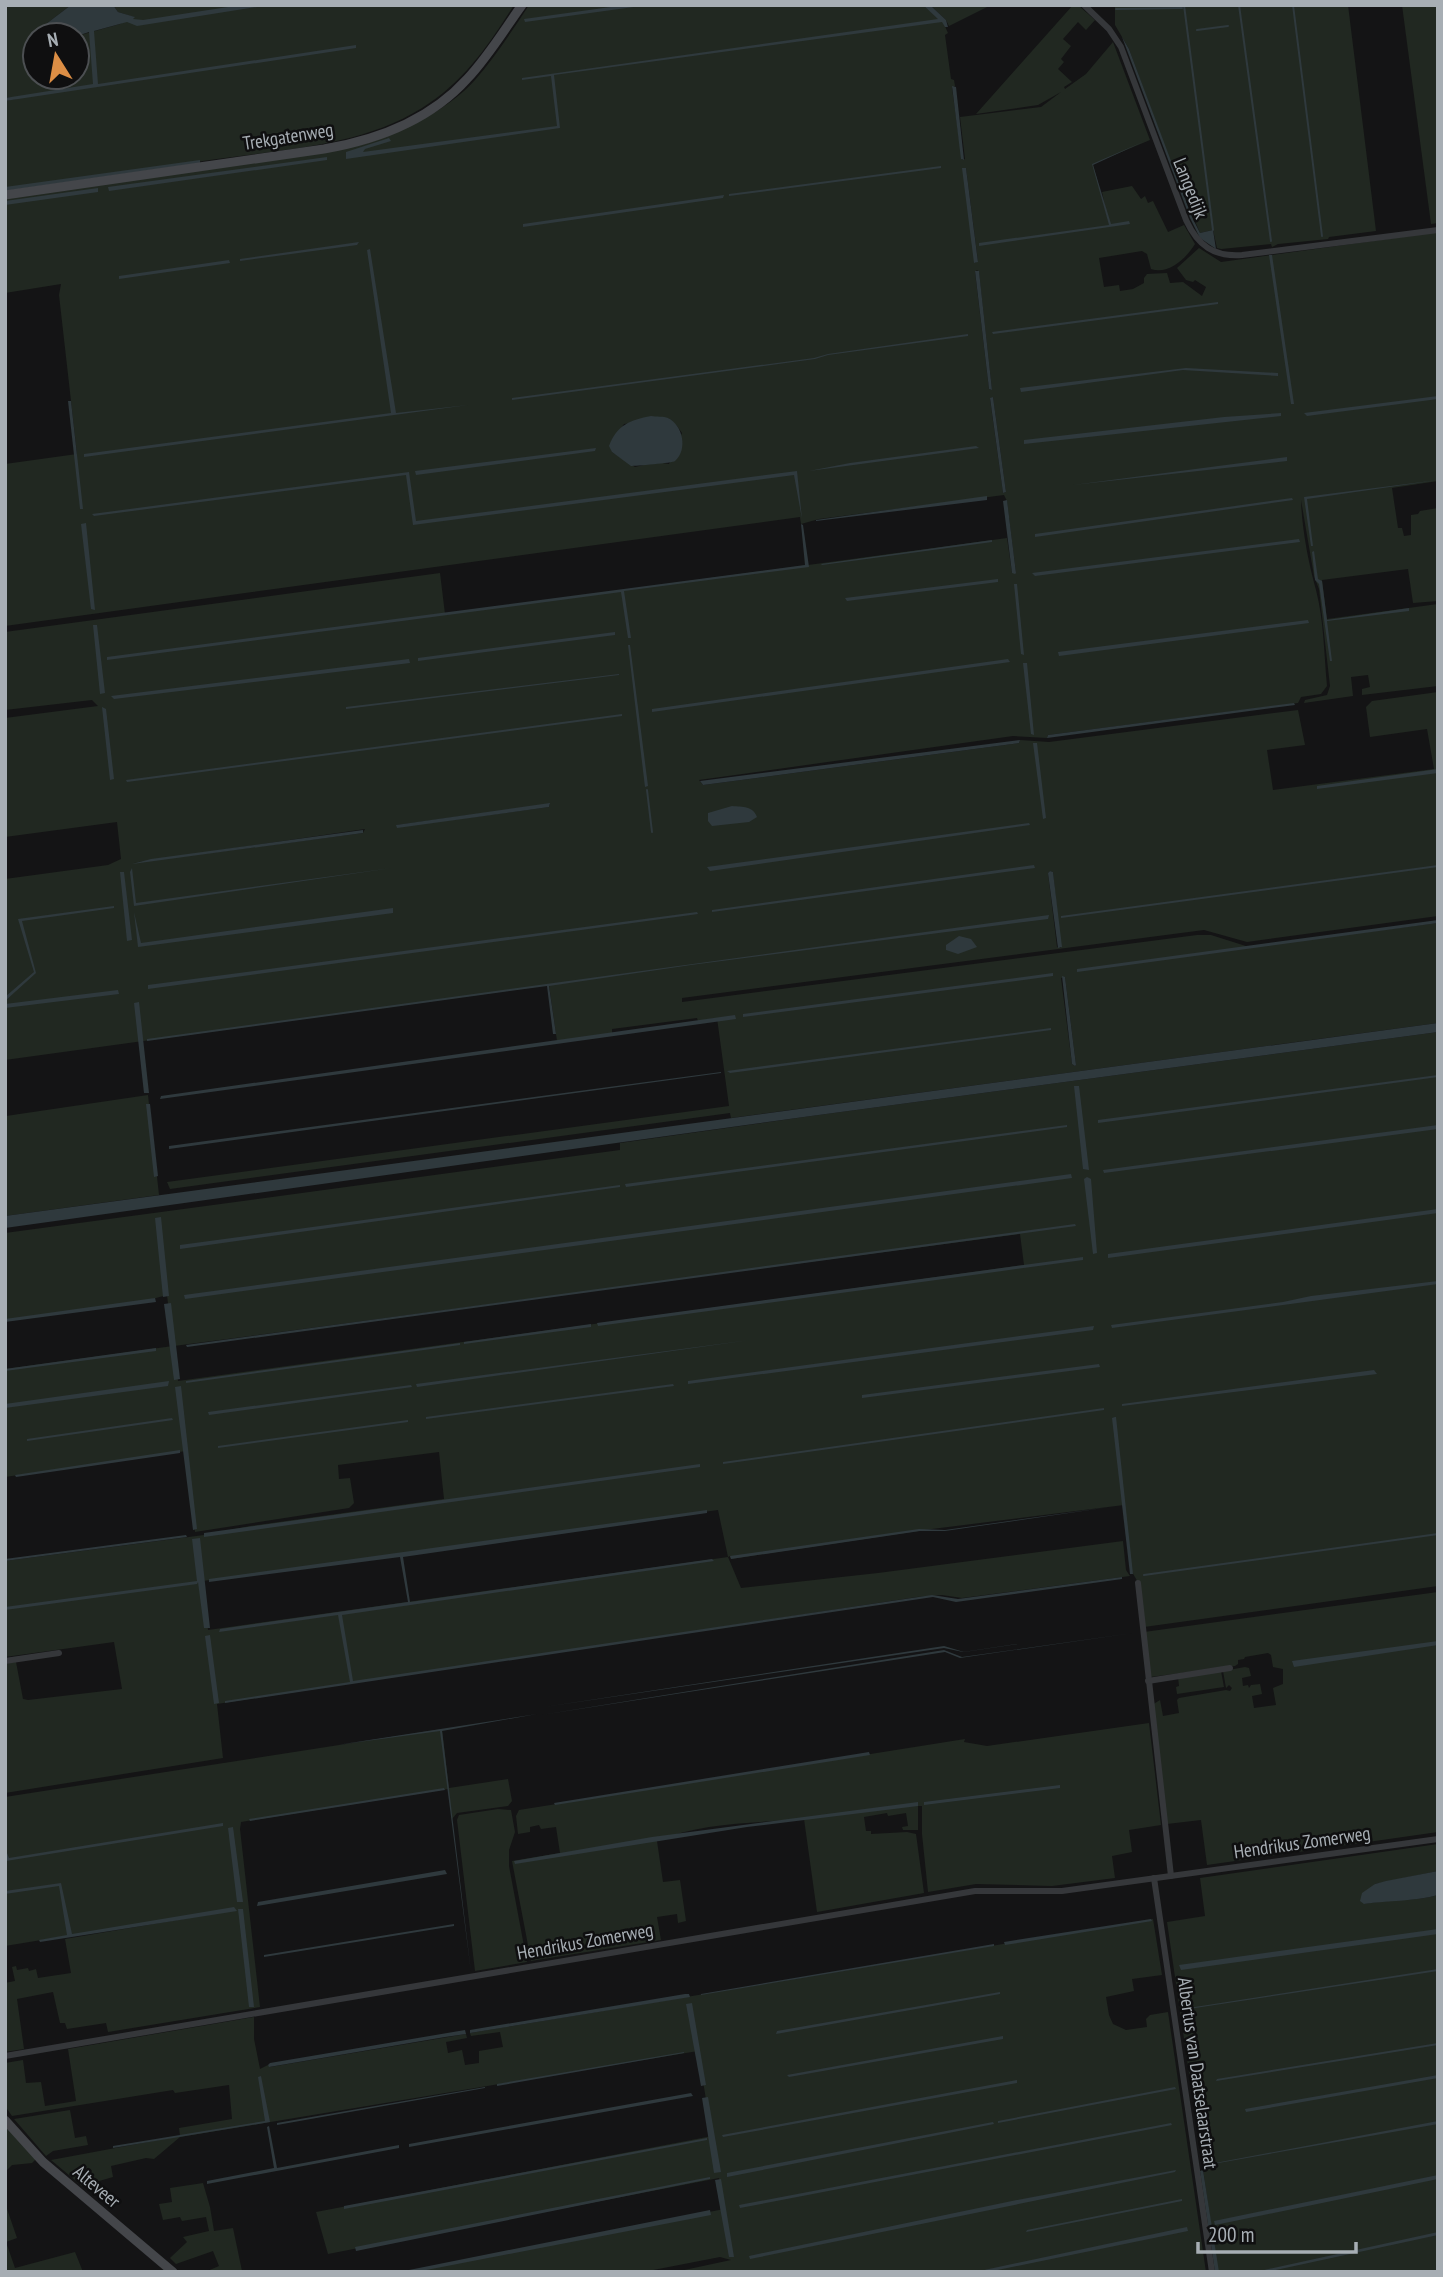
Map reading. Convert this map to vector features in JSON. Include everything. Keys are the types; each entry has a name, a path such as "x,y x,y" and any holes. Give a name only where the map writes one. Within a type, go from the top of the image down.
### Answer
{"street":[{"name":"Trekgatenweg","path":"5,195 335,147 377,137 415,119 451,95 479,64 522,5"},
{"name":"Langedijk","path":"1084,5 1109,29 1121,47 1186,220 1194,236 1211,251 1242,255 1438,230"},
{"path":"1138,1583 1171,1876"},
{"path":"5,1661 59,1653"},
{"path":"1148,1681 1230,1668"},
{"name":"Hendrikus Zomerweg","path":"5,2056 975,1891 1051,1892 1438,1839"},
{"name":"Albertus van Daatselaarstraat","path":"1154,1878 1212,2272"},
{"name":"Alteveer","path":"5,2120 43,2162 173,2272"}],"shaded area":[{"path":"5,5 71,5 50,21 21,21 21,91 91,91 91,32 134,17 118,12 113,5 514,5 485,49 463,75 437,98 399,121 374,131 322,144 5,188 5,101 16,99 5,98"},
{"path":"71,5 113,5 118,12 143,20 241,5 269,5 137,26 127,22 94,31 98,84 356,45 356,48 91,88 91,21 50,21"},
{"path":"529,5 923,5 943,22 948,33 945,35 951,79 954,80 955,86 952,88 962,160 965,159 960,117 1041,107 1061,92 1038,105 976,114 1073,5 1078,5 1095,20 1086,30 1078,22 1063,39 1071,46 1061,59 1064,62 1058,69 1072,82 1064,87 1065,89 1086,74 1113,42 1150,140 1093,164 1109,224 1102,192 1132,186 1141,199 1145,196 1148,203 1153,201 1168,232 1184,225 1195,244 1182,260 1164,270 1151,269 1147,254 1142,251 1099,258 1104,287 1119,285 1120,291 1133,289 1144,283 1147,274 1167,273 1170,283 1183,282 1202,296 1206,287 1195,280 1186,280 1177,268 1199,248 1221,262 1438,232 1438,481 1392,488 1398,528 1402,528 1404,536 1411,535 1411,515 1438,508 1438,601 1413,603 1408,569 1322,580 1327,619 1438,604 1438,686 1362,695 1362,689 1370,687 1368,675 1351,677 1353,696 1304,703 1305,700 1327,695 1330,686 1319,589 1314,576 1301,500 1306,545 1322,626 1327,686 1321,694 1301,697 1298,703 1048,735 1047,738 1013,736 699,780 703,785 1019,743 1020,740 1049,742 1298,710 1305,745 1267,750 1273,790 1434,769 1427,729 1370,737 1366,707 1372,701 1438,692 1438,916 1247,942 1204,930 682,998 682,1002 1197,935 1211,935 1249,947 1438,923 1438,1023 731,1118 730,1113 170,1189 167,1182 729,1106 717,1018 612,1029 612,1034 557,1041 549,985 5,1060 5,879 108,865 121,859 117,822 5,837 5,718 98,706 92,700 5,710 5,632 440,573 445,614 1007,538 1012,573 1016,573 1004,495 819,519 801,524 800,517 5,626 5,464 77,454 59,295 61,284 5,293 5,197 372,142 404,129 451,102 464,91 503,44","holes":["963,168 966,168 978,261 975,263","977,270 992,390 989,389 975,272","993,397 1006,492 1003,493 990,399","668,418 682,433 669,464 656,462 635,467 612,452 611,442 624,424","550,804 549,807 397,825","365,829 363,833 132,863","1050,871 1053,872 1061,948 1057,947 1048,873","1065,977 1076,1065 1072,1064 1061,978"]},
{"path":"625,5 648,5 525,22 524,19"},
{"path":"923,5 930,5 946,20 948,27 942,22 554,75 560,128 346,159 346,152 389,138 391,141 363,152 557,126 551,76 522,78 938,19"},
{"path":"930,5 991,5 949,26"},
{"path":"1348,5 1376,231 1272,247 1271,244 1221,249 1217,248 1213,230 1200,233 1129,49 1115,25 1115,7"},
{"path":"1402,5 1438,5 1438,223 1431,224"},
{"path":"1122,37 1129,49 1192,217 1200,233 1213,230 1216,249 1200,238 1190,218"},
{"path":"952,86 956,87 964,160 961,159"},
{"path":"49,91 71,91 5,101 5,98"},
{"path":"1145,141 1093,165 1111,224 1129,221 1130,224 979,246 979,243 1109,225 1092,164"},
{"path":"327,157 327,160 109,191 108,187"},
{"path":"200,160 200,163 5,191 5,187"},
{"path":"941,168 729,196 729,194"},
{"path":"962,168 966,168 978,262 974,263"},
{"path":"98,188 98,192 5,205 5,201"},
{"path":"724,195 723,198 523,227 523,224"},
{"path":"359,242 357,245 240,261 240,259"},
{"path":"370,249 396,413 468,405 84,457 84,454 391,413 367,250"},
{"path":"1269,255 1272,255 1294,404 1291,404"},
{"path":"229,260 230,263 119,279 119,276"},
{"path":"975,271 979,271 992,390 989,389"},
{"path":"1218,302 993,334 992,332"},
{"path":"968,334 815,359 512,400 512,398 814,358 828,354"},
{"path":"1186,368 1278,373 1278,376 1183,370 1021,392 1020,388"},
{"path":"1438,396 1438,399 1307,416 1304,413"},
{"path":"993,397 1006,492 1003,493 990,398"},
{"path":"68,401 71,401 83,509 80,509"},
{"path":"1281,413 1281,416 1024,444 1024,440"},
{"path":"666,417 673,421 682,438 682,451 673,462 631,466 612,452 609,446 620,428 637,419"},
{"path":"976,446 979,448 809,471 850,463"},
{"path":"596,448 595,451 416,475 415,471"},
{"path":"1287,457 1287,461 1073,485"},
{"path":"797,471 802,519 794,475 413,525 406,475 94,516 92,514 409,472 416,521"},
{"path":"1438,480 1307,499 1311,546 1304,497"},
{"path":"987,496 987,500 816,521 816,520"},
{"path":"1292,498 1293,500 1035,537 1035,534"},
{"path":"1007,500 1015,574 1012,573 1003,501"},
{"path":"86,523 95,610 91,609 81,524"},
{"path":"801,524 809,567 624,591 631,638 628,638 621,592 107,660 107,657 805,565"},
{"path":"1299,539 1300,542 1035,576 1032,573"},
{"path":"992,540 992,542 821,564"},
{"path":"1314,551 1318,579 1322,581 1327,620 1409,608 1409,611 1327,621 1330,661 1319,584 1315,580"},
{"path":"998,579 998,582 847,601 845,598"},
{"path":"1014,584 1017,584 1024,655 1021,654"},
{"path":"1308,620 1309,623 1059,656 1058,652"},
{"path":"93,625 97,625 105,693 100,694"},
{"path":"615,632 615,635 418,661 418,658"},
{"path":"628,645 648,786 645,787"},
{"path":"409,659 410,663 114,699 111,696"},
{"path":"1008,659 1010,662 652,712 652,709"},
{"path":"1023,663 1027,663 1034,735 1031,734"},
{"path":"619,675 346,709 346,707"},
{"path":"1294,703 1295,705 1047,738 1048,735"},
{"path":"102,707 106,709 114,779 110,780"},
{"path":"622,714 127,782 126,780"},
{"path":"1020,740 1019,743 703,785 700,781"},
{"path":"1033,743 1037,743 1046,818 1043,819"},
{"path":"1438,769 1438,773 1317,789 1317,786"},
{"path":"550,803 549,807 397,828 396,825"},
{"path":"732,806 750,809 757,817 749,822 712,826 708,821 708,813"},
{"path":"1029,823 1030,825 710,871 707,867"},
{"path":"363,830 363,833 132,864 151,859"},
{"path":"1034,865 1035,868 712,912 712,910"},
{"path":"1438,867 1061,918 1061,916"},
{"path":"132,868 136,903 392,868 134,906 130,872"},
{"path":"120,872 124,872 132,940 127,941"},
{"path":"1053,872 1062,947 1058,948 1048,873"},
{"path":"114,906 22,921 36,973 5,1001 5,997 34,972 18,919"},
{"path":"393,908 393,913 138,947 134,912 141,943"},
{"path":"697,912 698,914 148,989 148,985"},
{"path":"1049,915 1048,919 549,986 556,1034 553,1034 547,986 147,1041 147,1039"},
{"path":"1438,920 1438,923 1077,972 1077,969"},
{"path":"959,936 971,939 977,947 958,954 946,950 946,945"},
{"path":"1053,973 1053,976 743,1017 743,1014"},
{"path":"1062,976 1065,977 1075,1066 1072,1064"},
{"path":"118,990 119,994 5,1008 5,1004"},
{"path":"139,1002 149,1093 144,1093 134,1003"},
{"path":"735,1015 736,1019 160,1099 161,1096"},
{"path":"1438,1023 1438,1032 5,1228 5,1216"},
{"path":"1051,1028 730,1073 727,1071"},
{"path":"1438,1032 1438,1586 1144,1627 1139,1584 1132,1572 1124,1505 932,1529 731,1559 730,1556 728,1557 741,1588 1123,1541 1126,1570 1130,1576 962,1598 942,1595 917,1597 217,1704 223,1758 5,1793 5,1663 16,1662 23,1699 122,1689 114,1642 5,1657 5,1561 444,1499 439,1452 338,1465 339,1479 350,1478 354,1503 349,1508 195,1532 186,1451 5,1477 5,1369 173,1346 167,1295 145,1301 5,1320 5,1233 620,1150 620,1143","holes":["1020,1234 1024,1265 178,1381 174,1346","718,1510 728,1557 208,1630 203,1581"]},
{"path":"721,1073 169,1149 169,1146"},
{"path":"1438,1077 1098,1123 1098,1120"},
{"path":"1074,1086 1079,1086 1089,1170 1083,1169"},
{"path":"148,1095 159,1195 5,1216 5,1114 6,1116"},
{"path":"146,1104 150,1104 158,1176 154,1177"},
{"path":"1067,1125 626,1187 625,1184"},
{"path":"1438,1125 1438,1129 1104,1173 1103,1170"},
{"path":"1071,1174 1072,1178 185,1299 184,1295"},
{"path":"1084,1179 1091,1179 1097,1253 1093,1254"},
{"path":"620,1187 180,1249 180,1245"},
{"path":"1438,1209 1438,1213 1108,1258 1108,1254"},
{"path":"161,1217 169,1296 163,1297 155,1218"},
{"path":"1075,1224 1076,1226 187,1347 186,1345"},
{"path":"1083,1257 1083,1260 598,1326 597,1323"},
{"path":"1438,1281 1438,1284 1112,1328 1111,1325 1311,1296"},
{"path":"155,1298 156,1302 5,1322 5,1319"},
{"path":"171,1303 180,1379 174,1380 164,1304"},
{"path":"591,1324 591,1327 464,1344 464,1342"},
{"path":"1094,1326 1093,1330 688,1384 688,1381"},
{"path":"750,1340 417,1387 416,1384"},
{"path":"460,1345 186,1383 186,1381"},
{"path":"156,1348 156,1351 5,1371 5,1369"},
{"path":"1099,1364 1100,1367 862,1398 862,1395"},
{"path":"1374,1370 1377,1374 1122,1406 1122,1404"},
{"path":"169,1381 168,1386 5,1408 5,1404"},
{"path":"673,1384 674,1386 426,1419 426,1417"},
{"path":"411,1385 412,1387 209,1415 208,1412"},
{"path":"181,1386 197,1529 193,1530 175,1387"},
{"path":"1104,1410 723,1464 723,1462"},
{"path":"1116,1417 1133,1574 1130,1574 1112,1418"},
{"path":"172,1418 173,1420 27,1441 27,1439"},
{"path":"408,1422 218,1448 218,1446"},
{"path":"180,1450 180,1453 16,1477 15,1475"},
{"path":"700,1464 700,1467 204,1537 204,1533"},
{"path":"1110,1507 945,1531 920,1531 731,1559 730,1556 919,1529 945,1530"},
{"path":"707,1510 707,1513 403,1557 410,1602 712,1559 714,1561 342,1615 353,1681 932,1595 958,1599 1122,1579 956,1602 933,1597 225,1703 350,1682 338,1615 219,1632 220,1629 408,1602 400,1557 209,1582 209,1579"},
{"path":"186,1535 187,1537 5,1561 5,1559"},
{"path":"200,1538 210,1628 204,1628 198,1582 5,1610 5,1607 197,1581 192,1539"},
{"path":"1438,1592 1438,1832 1207,1865 1201,1820 1167,1824 1152,1705 1160,1700 1163,1716 1179,1713 1179,1698 1230,1691 1232,1688 1229,1685 1226,1688 1223,1671 1245,1667 1249,1668 1251,1676 1242,1678 1243,1686 1248,1685 1249,1688 1251,1685 1260,1684 1262,1694 1252,1696 1254,1708 1276,1705 1273,1688 1283,1684 1283,1669 1273,1667 1271,1655 1268,1653 1245,1657 1238,1660 1235,1666 1150,1677 1144,1632"},
{"path":"1133,1633 960,1658 945,1652 541,1715 944,1650 962,1657"},
{"path":"210,1635 219,1703 214,1704 205,1636"},
{"path":"1438,1641 1438,1645 1294,1667 1292,1661"},
{"path":"944,1646 964,1652 944,1648 544,1707"},
{"path":"1221,1671 1224,1687 1177,1694 1178,1677"},
{"path":"537,1714 442,1731 471,1972 440,1731 337,1745"},
{"path":"1149,1723 1161,1825 1129,1830 1132,1852 1112,1856 1115,1878 1052,1886 976,1884 928,1892 922,1806 918,1806 918,1830 903,1830 902,1827 908,1826 906,1813 864,1817 866,1831 871,1831 871,1834 916,1834 924,1893 817,1912 804,1819 711,1827 657,1841 663,1882 680,1880 686,1921 678,1923 677,1914 657,1917 661,1940 531,1961 512,1861 560,1853 556,1827 541,1829 539,1825 530,1827 530,1832 518,1834 516,1816 519,1810 965,1739 964,1742 987,1746"},
{"path":"442,1729 449,1788 508,1779 512,1801 508,1806 457,1813 452,1819 448,1789 241,1822 260,2007 108,2032 106,2023 67,2029 65,2023 60,2023 53,1992 17,1999 24,2049 5,2052 5,1983 15,1981 12,1967 16,1966 17,1970 28,1968 29,1971 36,1969 38,1978 71,1973 65,1939 236,1910 5,1946 5,1797"},
{"path":"869,1752 870,1755 555,1805 554,1803"},
{"path":"1060,1785 1060,1788 924,1805 924,1802"},
{"path":"444,1788 445,1790 250,1821 249,1819"},
{"path":"918,1802 918,1806 747,1827 515,1864 514,1861 652,1837"},
{"path":"498,1809 511,1810 515,1832 509,1850 509,1866 527,1962 475,1971 457,1820 459,1815"},
{"path":"223,1823 223,1826 6,1861 5,1848 9,1858"},
{"path":"233,1827 243,1902 237,1902 228,1828"},
{"path":"1438,1844 1438,1871 1375,1884 1364,1904 1438,1895 1438,2272 1218,2272 1167,1922 1205,1916 1200,1878"},
{"path":"445,1870 447,1874 257,1906 258,1902"},
{"path":"1438,1871 1438,1895 1364,1904 1360,1901 1362,1893 1375,1884"},
{"path":"61,1883 72,1934 234,1907 237,1911 40,1942 39,1940 67,1935 59,1886 5,1894 5,1891"},
{"path":"238,1909 243,1909 254,2007 249,2007"},
{"path":"1151,1919 1152,1921 1005,1945 1004,1942"},
{"path":"1153,1919 1162,1975 1132,1979 1134,1991 1106,1997 1113,2024 1126,2030 1147,2027 1146,2019 1150,2015 1168,2012 1206,2272 675,2272 731,2260 720,2257 643,2272 406,2272 724,2209 719,2178 328,2254 316,2212 712,2136 698,2051 180,2137 154,2159 146,2158 111,2166 113,2177 82,2186 51,2160 180,2136 179,2128 232,2119 229,2085 175,2093 173,2090 12,2116 5,2106 5,2063 23,2060 26,2083 41,2082 45,2106 76,2101 68,2049 254,2017 254,2039 260,2069 268,2065 270,2067 466,2034 467,2038 446,2042 448,2053 462,2050 465,2065 479,2063 479,2051 503,2047 500,2032 471,2036 470,2033"},
{"path":"454,1926 264,1957 264,1955"},
{"path":"1438,1929 1438,1934 1181,1970 1179,1965"},
{"path":"994,1946 701,1995 701,1994"},
{"path":"1438,1971 1182,2010 1182,2009"},
{"path":"685,1994 690,1997 470,2033 470,2030"},
{"path":"1000,1994 776,2034 777,2031"},
{"path":"692,2003 706,2085 701,2086 686,2004"},
{"path":"465,2030 466,2034 269,2067 268,2065 270,2063"},
{"path":"1003,2036 1003,2039 789,2077 787,2075"},
{"path":"1438,2045 1216,2081 1217,2079"},
{"path":"684,2053 497,2086 497,2084"},
{"path":"1438,2075 1438,2078 1246,2112 1245,2109"},
{"path":"261,2076 270,2122 113,2148 265,2121 258,2077"},
{"path":"1017,2080 1017,2083 723,2137 722,2135"},
{"path":"1175,2087 1176,2089 998,2123 998,2121"},
{"path":"485,2088 277,2125 277,2123"},
{"path":"691,2093 693,2096 409,2147 409,2144"},
{"path":"708,2097 721,2172 714,2173 702,2098"},
{"path":"70,2110 75,2138 86,2136 88,2145 53,2151 46,2156 14,2119"},
{"path":"1438,2121 1438,2124 1213,2164 1215,2163"},
{"path":"993,2122 994,2124 727,2177 727,2173"},
{"path":"1171,2123 1172,2125 740,2208 739,2205"},
{"path":"269,2126 277,2168 399,2145 399,2148 207,2184 207,2181 274,2168 267,2127"},
{"path":"7,2128 36,2159 32,2163 12,2165 5,2172"},
{"path":"707,2140 344,2209 344,2206"},
{"path":"1176,2170 750,2259 749,2256 1012,2201"},
{"path":"1203,2170 1219,2272 1215,2272 1200,2171"},
{"path":"1438,2175 1438,2179 1215,2225 1214,2221"},
{"path":"710,2177 356,2251 355,2247"},
{"path":"721,2179 734,2257 729,2257 715,2180"},
{"path":"203,2183 214,2231 233,2228 242,2271 205,2272 219,2266 213,2251 176,2264 170,2258 187,2242 183,2237 209,2231 206,2217 182,2221 180,2217 163,2220 159,2204 172,2202 170,2188"},
{"path":"1182,2201 1026,2232 1027,2230"},
{"path":"5,2203 17,2238 6,2242 15,2268 75,2252 83,2272 5,2272"},
{"path":"710,2210 711,2215 416,2272 399,2272"},
{"path":"1187,2227 1188,2231 988,2272 975,2272"},
{"path":"1438,2232 1438,2235 1267,2272 1255,2272"}],"waterway":[{"path":"1184,5 1213,230"},
{"path":"1239,5 1271,241"},
{"path":"1293,5 1322,236"},
{"path":"1116,9 1182,8"},
{"path":"1197,30 1228,26"},
{"path":"647,790 652,832"},
{"path":"1144,1575 1438,1534"}]}
